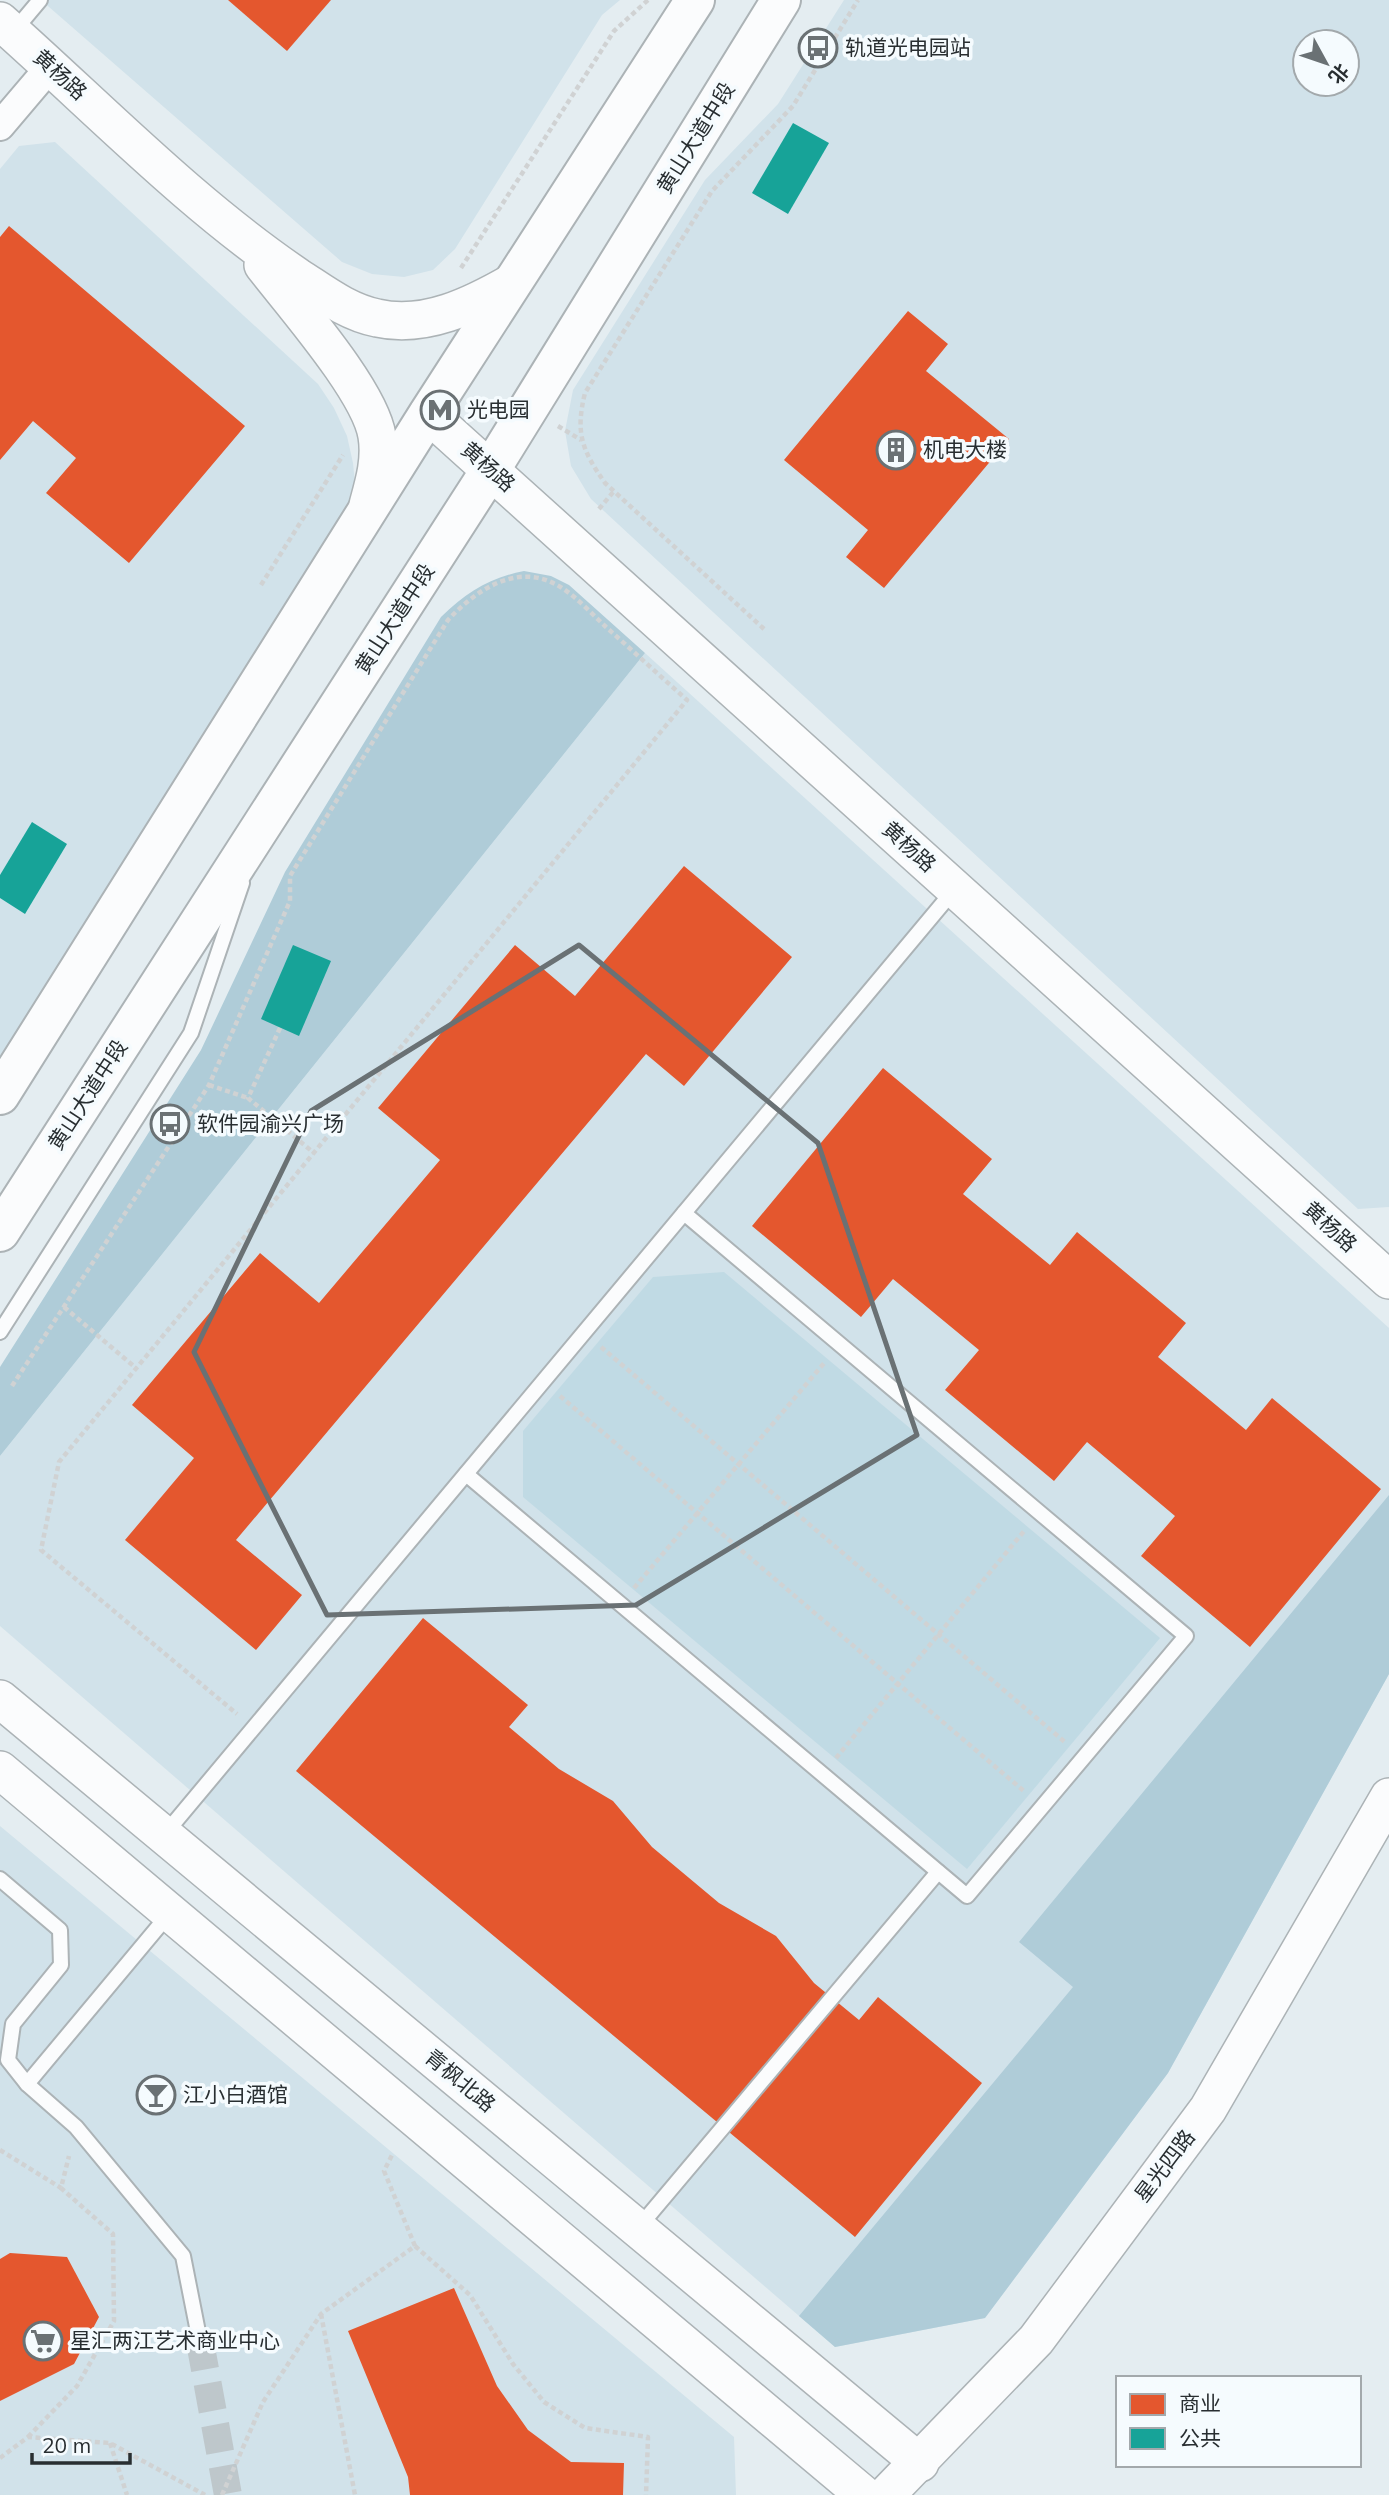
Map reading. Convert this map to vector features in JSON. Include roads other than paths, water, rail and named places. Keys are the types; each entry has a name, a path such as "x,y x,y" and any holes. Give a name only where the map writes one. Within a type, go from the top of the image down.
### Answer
{"main road":[{"path":"0,1095 428,414 695,0"},
{"name":"黄山大道中段","path":"0,1232 491,469 781,0"}],"street":[{"name":"黄杨路","path":"6,26 246,242"},
{"path":"0,126 50,67"},
{"path":"246,242 339,304 380,319 430,317 456,311 513,282"},
{"path":"246,242 352,382 371,412 378,455 376,478 365,514"},
{"name":"黄杨路","path":"428,414 1389,1280"},
{"name":"青枫北路","path":"0,1699 920,2463"},
{"path":"0,1770 864,2495"},
{"name":"星光四路","path":"886,2495 920,2463 1036,2340 1208,2109 1389,1797"}],"lane":[{"path":"6,26 40,0"},
{"path":"0,1332 191,1033 262,825"},
{"path":"164,1835 955,889"},
{"path":"466,1474 967,1896 1186,1636 684,1213"},
{"path":"638,2228 938,1872"},
{"path":"0,1879 60,1930 61,1965 13,2024 8,2060 27,2084 76,2127 183,2256 200,2342"},
{"path":"27,2084 170,1913"}],"tunnel":[{"path":"200,2342 228,2495"}],"place":[{"name":"轨道光电园站","path":"818,48"},
{"name":"光电园","path":"440,410"},
{"name":"机电大楼","path":"896,450"},
{"name":"软件园渝兴广场","path":"170,1124"},
{"name":"江小白酒馆","path":"156,2095"},
{"name":"星汇两江艺术商业中心","path":"43,2341"}]}
